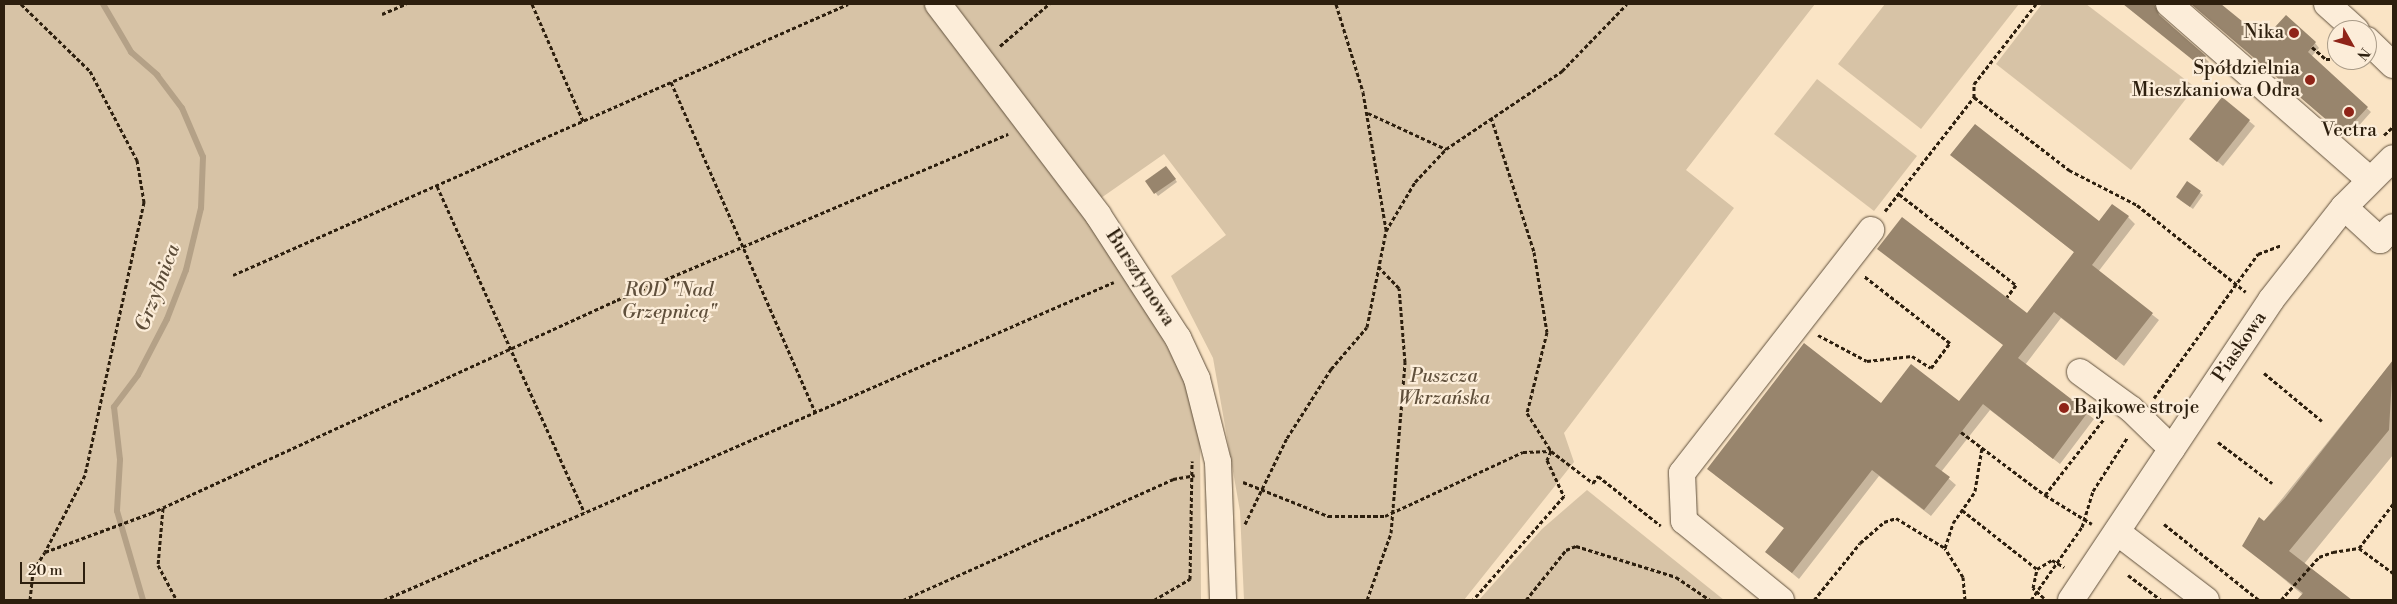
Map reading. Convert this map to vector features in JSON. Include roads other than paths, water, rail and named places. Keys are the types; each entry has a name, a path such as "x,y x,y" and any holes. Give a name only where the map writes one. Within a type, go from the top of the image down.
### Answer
{"street":[{"name":"Bursztynowa","path":"938,4 1029,121 1153,294 1197,379 1210,475 1223,600"},
{"path":"2170,4 2370,180"},
{"path":"2327,4 2345,20"},
{"path":"2377,50 2393,65"},
{"name":"Piaskowa","path":"2072,600 2271,300 2344,207 2393,158"},
{"path":"2344,207 2389,239"},
{"path":"1781,600 1684,521 1682,473 1871,230"},
{"path":"2080,372 2118,401 2172,449"},
{"path":"2118,532 2206,600"}],"waterway":[{"name":"Grzybnica","path":"103,4 131,52 157,75 182,108 203,157 201,208 186,270 167,319 138,375 114,407 120,460 117,511 143,600"}],"place":[{"name":"Nika","path":"2294,33"},
{"name":"Spółdzielnia Mieszkaniowa Odra","path":"2310,80"},
{"name":"Vectra","path":"2349,112"},
{"name":"Bajkowe stroje","path":"2064,408"}],"park label":[{"name":"ROD \"Nad Grzepnicą\"","path":"669,302"},
{"name":"Puszcza Wkrzańska","path":"1444,388"}]}
